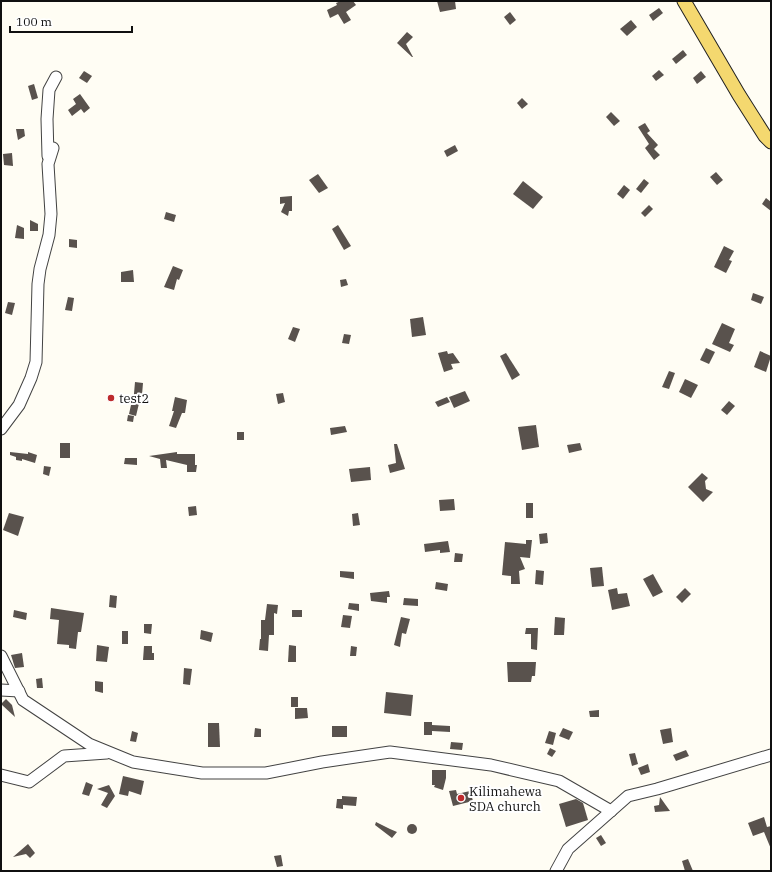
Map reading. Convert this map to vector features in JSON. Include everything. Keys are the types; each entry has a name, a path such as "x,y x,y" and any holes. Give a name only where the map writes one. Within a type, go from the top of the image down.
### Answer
{"main road":[{"path":"684,1 739,95 765,136 771,142"}],"street":[{"path":"1,429 19,405 31,378 36,362 38,284 40,269 49,236 51,214 48,164 49,90 56,77"},
{"path":"48,164 52,148"},
{"path":"1,656 23,700 89,744 133,762 202,773 266,773 322,762 390,752 491,765 559,781 611,811"},
{"path":"1,690 19,691"},
{"path":"1,775 29,782 64,756 110,752"},
{"path":"556,871 568,849 628,796 657,789 771,755"}],"building":[{"path":"341,1 353,1 356,5 346,12 351,20 344,24 338,14 330,18 327,10 337,5 336,3"},
{"path":"437,1 455,1 456,9 440,12"},
{"path":"659,8 663,13 653,21 649,15"},
{"path":"510,12 516,20 510,25 504,17"},
{"path":"631,20 637,27 627,36 620,29"},
{"path":"407,32 413,37 406,44 413,57 397,43"},
{"path":"683,50 687,55 676,64 672,59"},
{"path":"659,70 664,75 656,81 652,76"},
{"path":"84,71 92,76 87,83 79,78"},
{"path":"701,71 706,77 697,84 693,78"},
{"path":"34,84 38,98 32,100 28,86"},
{"path":"80,94 90,108 84,113 81,109 72,116 68,110 76,104 73,99"},
{"path":"522,98 528,104 522,109 517,103"},
{"path":"611,112 620,121 614,126 606,117"},
{"path":"645,123 650,131 647,133 658,145 654,149 660,155 654,160 645,148 649,144 638,127"},
{"path":"16,129 24,129 25,136 18,140"},
{"path":"455,145 458,151 447,157 444,151"},
{"path":"12,153 13,166 4,165 3,154"},
{"path":"716,172 723,180 717,185 710,177"},
{"path":"318,174 328,188 319,193 309,180"},
{"path":"644,179 649,183 641,193 636,189"},
{"path":"523,181 543,197 533,209 513,194"},
{"path":"624,185 630,190 623,199 617,194"},
{"path":"292,196 292,211 289,211 288,216 281,212 285,203 280,204 280,197"},
{"path":"766,198 771,202 771,211 762,204"},
{"path":"649,205 653,209 645,217 641,213"},
{"path":"166,212 176,215 174,222 164,219"},
{"path":"30,220 38,224 38,231 30,231"},
{"path":"17,225 24,228 24,239 15,238"},
{"path":"338,225 351,246 344,250 332,229"},
{"path":"69,239 77,240 77,248 69,247"},
{"path":"724,246 734,251 729,260 732,261 726,273 714,267"},
{"path":"173,266 183,270 179,280 177,279 174,290 164,287"},
{"path":"133,270 134,282 121,282 121,272"},
{"path":"346,279 348,285 341,287 340,280"},
{"path":"753,293 764,297 761,304 751,300"},
{"path":"68,297 74,298 72,311 65,310"},
{"path":"8,302 15,303 12,315 5,313"},
{"path":"423,317 426,335 412,337 410,319"},
{"path":"722,323 735,329 729,343 734,345 730,352 712,344"},
{"path":"293,327 300,329 295,342 288,339"},
{"path":"344,334 351,335 349,344 342,343"},
{"path":"706,348 715,352 709,364 700,360"},
{"path":"447,351 448,354 453,353 460,363 451,364 453,369 444,372 438,353"},
{"path":"760,351 771,356 766,372 754,367"},
{"path":"506,353 520,375 512,380 500,356"},
{"path":"669,371 675,373 669,389 662,387"},
{"path":"685,379 698,385 691,398 679,392"},
{"path":"135,382 143,383 142,395 136,416 129,414 131,405 133,405"},
{"path":"465,391 470,401 454,408 449,397"},
{"path":"283,393 285,402 278,404 276,394"},
{"path":"175,397 187,400 185,413 182,413 176,428 169,426 174,411 172,411"},
{"path":"447,397 450,402 438,407 435,402"},
{"path":"729,401 735,406 727,415 721,410"},
{"path":"128,415 134,416 133,422 127,421"},
{"path":"536,425 539,447 522,450 518,427"},
{"path":"345,426 347,432 331,435 330,428"},
{"path":"237,432 244,432 244,440 237,440"},
{"path":"60,443 70,443 70,458 60,458"},
{"path":"580,443 582,450 569,453 567,445"},
{"path":"394,444 397,444 405,469 390,473 388,465 396,463"},
{"path":"10,452 28,454 28,452 37,455 35,463 22,459 22,461 16,460 16,457 10,455"},
{"path":"177,452 177,454 195,454 195,465 197,465 196,472 187,472 187,465 166,460 167,468 161,468 160,459 149,456"},
{"path":"125,458 137,458 137,465 124,464"},
{"path":"44,466 51,467 49,476 43,474"},
{"path":"370,467 371,480 351,482 349,469"},
{"path":"702,473 708,478 705,481 706,489 713,492 703,502 688,487"},
{"path":"454,499 455,510 440,511 439,500"},
{"path":"526,503 533,503 533,518 526,518"},
{"path":"196,506 197,515 189,516 188,507"},
{"path":"9,513 24,517 18,536 3,530"},
{"path":"358,513 360,525 353,526 352,514"},
{"path":"547,533 548,543 540,544 539,534"},
{"path":"526,540 532,540 530,558 520,557 525,569 519,571 520,584 511,584 511,576 502,575 505,542 526,544"},
{"path":"448,541 450,552 440,553 440,550 425,552 424,544"},
{"path":"455,553 463,554 462,562 454,562"},
{"path":"602,567 604,586 592,587 590,568"},
{"path":"536,570 544,571 543,585 535,584"},
{"path":"340,571 354,572 354,579 340,577"},
{"path":"653,574 663,592 653,597 643,579"},
{"path":"436,582 448,584 447,591 435,589"},
{"path":"617,588 618,594 627,593 630,606 612,610 608,590"},
{"path":"685,588 691,594 682,603 676,597"},
{"path":"389,591 390,597 387,597 387,603 371,601 370,593"},
{"path":"110,595 117,596 116,608 109,607"},
{"path":"404,598 418,599 418,606 403,605"},
{"path":"349,603 359,604 359,611 348,609"},
{"path":"267,604 278,605 277,614 274,613 274,635 269,635 268,651 259,650 261,639 261,620 265,620"},
{"path":"51,608 84,613 81,632 78,632 76,649 69,648 69,645 57,644 59,620 50,619"},
{"path":"14,610 27,613 26,620 13,617"},
{"path":"292,610 302,610 302,617 292,617"},
{"path":"343,615 352,616 350,628 341,627"},
{"path":"401,617 410,619 406,634 402,633 400,647 394,645"},
{"path":"555,617 565,618 564,635 554,635"},
{"path":"144,624 152,624 151,634 144,633"},
{"path":"526,628 538,628 537,650 531,649 531,634 525,634"},
{"path":"201,630 213,633 211,642 200,639"},
{"path":"122,631 128,631 128,644 122,644"},
{"path":"97,645 109,647 107,662 96,661"},
{"path":"289,645 296,646 296,662 288,662"},
{"path":"144,646 152,646 154,660 143,660"},
{"path":"351,646 357,647 356,656 350,656"},
{"path":"22,653 24,667 15,668 11,655"},
{"path":"507,662 536,662 535,676 532,676 531,682 508,682"},
{"path":"184,668 192,669 190,685 183,684"},
{"path":"42,678 43,688 37,688 36,679"},
{"path":"95,681 103,682 103,693 95,691"},
{"path":"386,692 413,695 411,716 384,713"},
{"path":"291,697 298,697 298,707 291,707"},
{"path":"6,699 12,705 15,717 1,704"},
{"path":"295,708 307,708 308,718 295,719"},
{"path":"599,710 599,717 590,717 589,711"},
{"path":"424,722 432,722 432,725 450,726 450,732 432,731 432,735 424,735"},
{"path":"208,723 219,723 220,747 208,747"},
{"path":"332,726 347,726 347,737 332,737"},
{"path":"255,728 261,729 261,737 254,737"},
{"path":"563,728 573,732 569,740 559,736"},
{"path":"671,728 673,742 663,744 660,730"},
{"path":"132,731 138,733 136,742 130,741"},
{"path":"549,731 556,733 553,745 545,743"},
{"path":"451,742 463,743 462,750 450,749"},
{"path":"550,748 556,751 552,757 547,754"},
{"path":"686,750 689,756 676,761 673,755"},
{"path":"635,753 638,764 632,766 629,754"},
{"path":"648,764 650,772 641,775 638,768"},
{"path":"432,770 446,770 443,790 434,787 435,785 432,785"},
{"path":"123,776 144,781 141,795 129,791 128,796 119,794"},
{"path":"86,782 93,785 89,796 82,794"},
{"path":"109,785 115,796 107,808 101,805 108,793 97,789"},
{"name":"Kilimahewa SDA church","path":"456,790 457,794 470,791 473,801 453,806 449,791"},
{"path":"342,796 357,797 356,806 343,805 343,809 336,808 337,799 342,799"},
{"path":"660,797 670,811 655,812 654,806 659,805"},
{"path":"576,799 583,803 588,820 566,827 559,804"},
{"path":"764,817 767,827 771,826 771,849 764,832 753,836 748,823"},
{"path":"376,822 397,832 392,838 375,825"},
{"path":"410,824 414,824 416,825 416,833 410,834 407,831 407,827"},
{"path":"601,835 606,843 601,846 596,838"},
{"path":"28,844 35,853 30,858 26,854 13,857"},
{"path":"281,855 283,866 277,867 274,856"},
{"path":"688,859 693,871 685,871 682,861"}],"place":[{"name":"test2","path":"111,398"},
{"name":"Kilimahewa SDA church","path":"461,798"}]}
